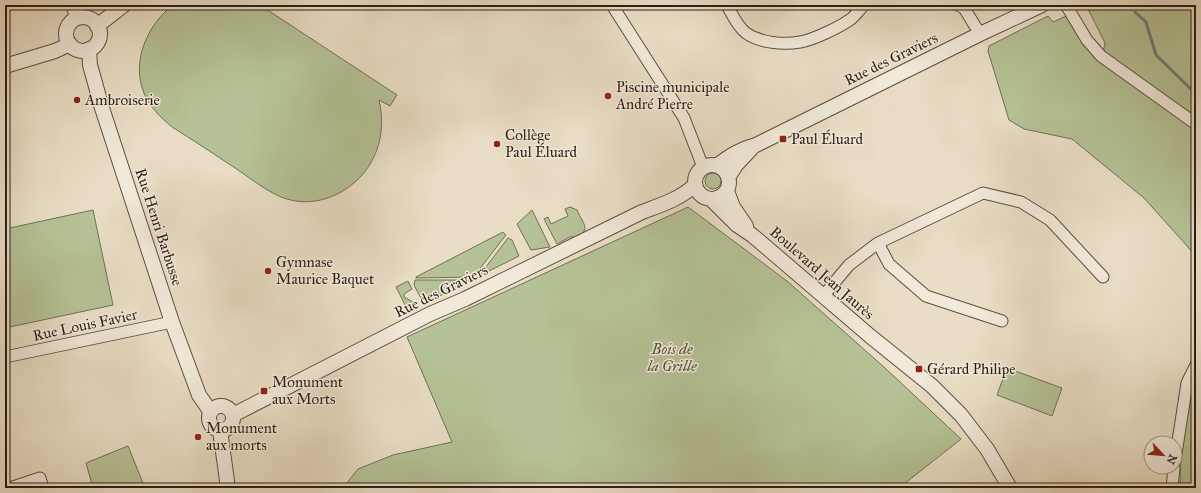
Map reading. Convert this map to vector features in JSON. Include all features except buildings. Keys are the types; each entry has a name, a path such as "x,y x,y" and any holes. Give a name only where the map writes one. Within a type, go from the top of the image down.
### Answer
{"street":[{"path":"97,26 124,5"},
{"path":"612,5 684,118 703,167"},
{"path":"727,5 740,28 746,33 754,37 778,43 802,42 834,29 852,18 864,5"},
{"path":"958,5 964,8 980,34"},
{"name":"Rue des Graviers","path":"718,165 729,156 756,145 980,34 1042,5"},
{"path":"1066,5 1087,40 1101,56 1196,124"},
{"path":"76,11 89,18 97,26 99,30 99,39 93,47 89,49 79,50 70,44 66,37 67,27 74,20 76,11"},
{"path":"5,66 55,51 70,44"},
{"name":"Rue Henri Barbusse","path":"89,49 90,65 102,108 172,322 200,395 210,411"},
{"name":"Rue des Graviers","path":"729,176 742,156 756,145"},
{"path":"710,164 718,165 725,169 729,176 730,184 723,196 717,198 703,194 695,178 703,167 710,164"},
{"name":"Rue des Graviers","path":"233,415 430,314 465,299 642,212 667,203 689,191 703,194"},
{"name":"Boulevard Jean Jaurès","path":"727,191 733,207 752,235"},
{"path":"824,295 849,265 878,243 983,193 1021,202 1050,220 1103,276"},
{"name":"Boulevard Jean Jaurès","path":"703,194 732,221 752,235 824,295 870,336 897,371 946,401 961,415 987,449 1007,486"},
{"path":"878,243 889,264 926,296 1002,321"},
{"name":"Rue Louis Favier","path":"5,357 172,322"},
{"path":"1179,435 1187,383 1196,365"},
{"path":"221,405 228,408 233,415 228,428 220,430 213,428 208,422 208,414 217,406 221,405"},
{"path":"220,430 228,488"},
{"path":"1172,488 1173,475"},
{"path":"10,488 40,478 43,488"}],"green space":[{"path":"173,5 260,5 397,95 390,106 379,100 382,119 378,148 363,174 346,189 326,199 304,202 292,200 281,197 263,187 172,127 156,112 146,98 140,81 139,69 144,45 149,33 164,13"},
{"path":"1086,5 1196,5 1196,256 1144,198 1072,139 1024,129 1009,120 988,51 989,46 1048,16 1053,22 1066,16 1103,53 1105,43"},
{"path":"710,173 716,173 721,178 719,187 716,189 710,189 705,184 705,178"},
{"path":"570,207 577,210 584,224 585,230 580,236 574,239 572,236 557,244 544,219 548,217 551,224 568,216 565,209"},
{"name":"Bois de la Grille","path":"688,207 787,281 885,368 961,439 899,488 343,488 358,469 393,455 452,442 407,337"},
{"path":"93,210 113,305 5,328 5,229"},
{"path":"532,210 550,247 531,250 517,224"},
{"path":"503,232 506,235 472,277 416,278 416,277"},
{"path":"508,238 512,240 519,256 479,276"},
{"path":"415,280 471,280 424,304 414,285"},
{"path":"408,281 412,289 404,294 404,297 413,302 415,306 412,312 407,309 396,287"},
{"path":"1007,368 1062,388 1052,416 997,395"},
{"path":"1196,383 1196,488 1180,488 1181,475 1183,475 1183,434 1187,408"},
{"path":"128,446 145,488 93,488 86,463"}],"waterway":[{"path":"1135,12 1146,22 1156,55 1196,94"}],"place":[{"name":"Piscine municipale André Pierre","path":"608,96"},
{"name":"Ambroiserie","path":"77,100"},
{"name":"Paul Éluard","path":"783,139"},
{"name":"Collège Paul Éluard","path":"497,144"},
{"name":"Gymnase Maurice Baquet","path":"268,271"},
{"name":"Gérard Philipe","path":"919,369"},
{"name":"Monument aux Morts","path":"264,391"},
{"name":"Monument aux morts","path":"198,437"}]}
